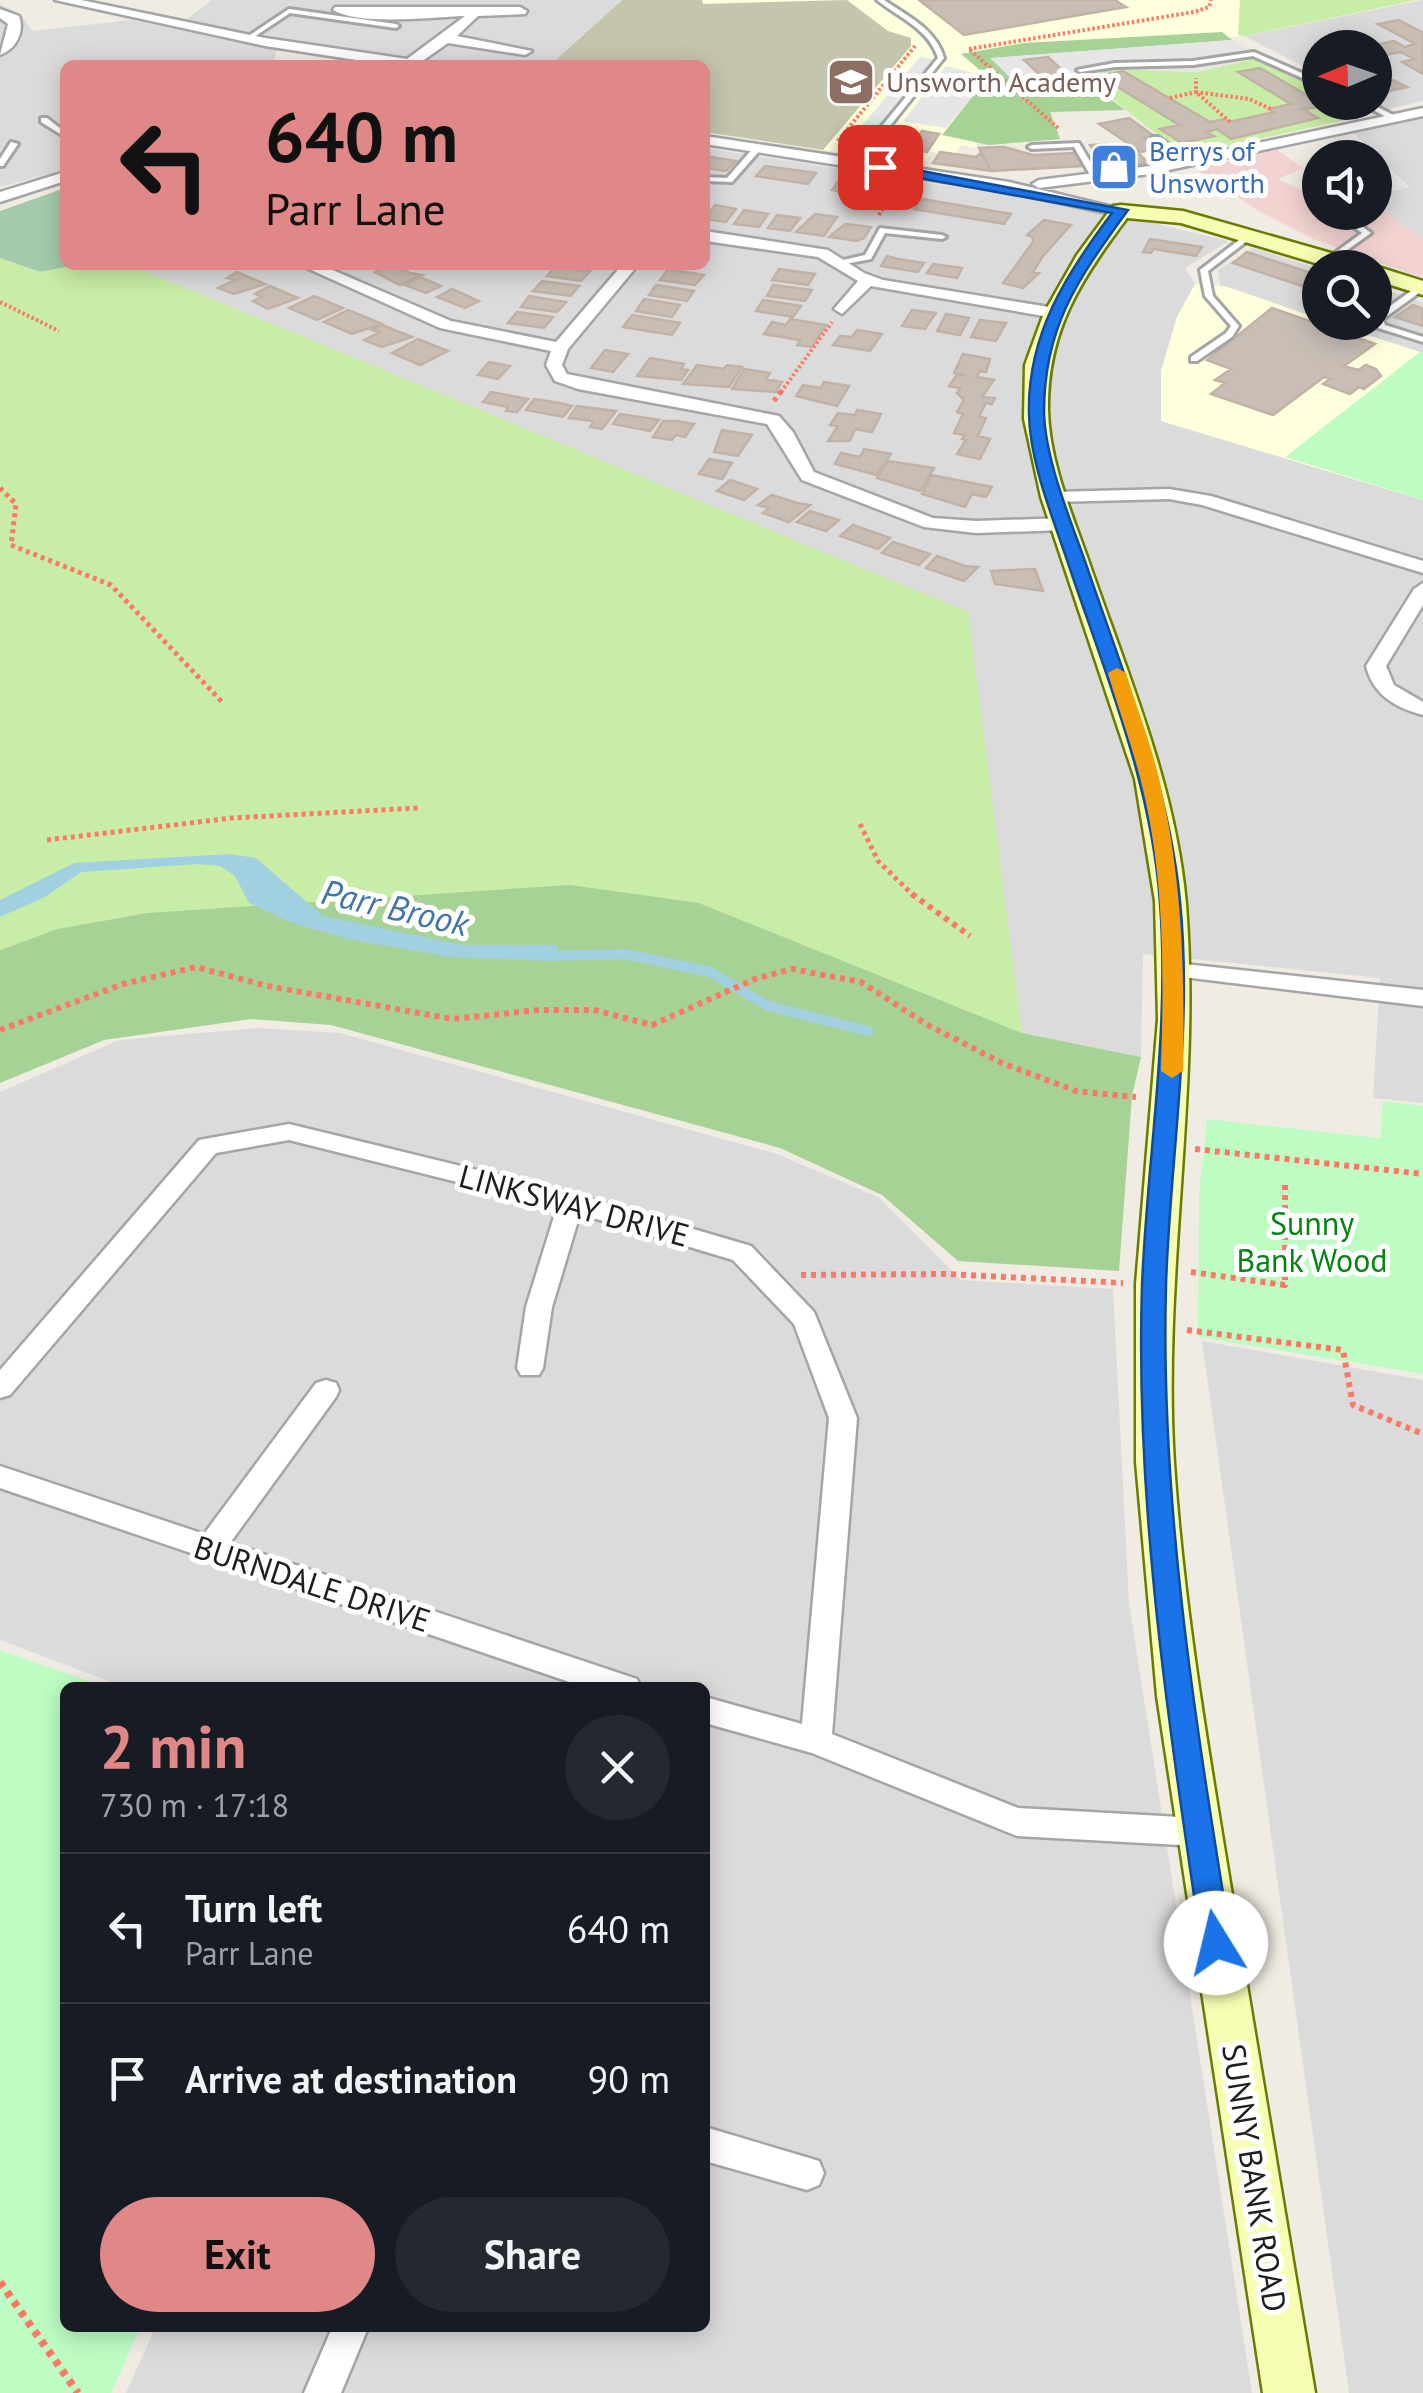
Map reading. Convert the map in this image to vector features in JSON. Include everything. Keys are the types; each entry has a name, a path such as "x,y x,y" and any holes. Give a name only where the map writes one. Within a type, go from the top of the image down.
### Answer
{"street":[{"path":"62,0 250,38 388,60"},
{"path":"340,10 382,14 520,11"},
{"path":"418,60 471,19 472,12"},
{"path":"0,13 14,19 16,29 10,43 0,51"},
{"path":"444,38 525,51"},
{"path":"1009,188 1189,162 1423,112"},
{"path":"710,141 1182,217 1302,250"},
{"path":"2,195 60,178"},
{"name":"SUNNY BANK ROAD","path":"1121,210 1088,255 1055,312 1038,364 1036,419 1059,510 1150,779 1170,901 1175,970 1155,1276 1155,1462 1164,1574 1198,1832 1288,2393"},
{"path":"710,237 813,250 868,280 1055,312"},
{"path":"320,270 446,325 560,348"},
{"path":"626,270 560,348 555,369 569,381 762,416 780,424 793,459 808,476 930,522 976,527 1169,494 1205,500 1423,567"},
{"path":"1392,278 1422,288"},
{"path":"842,309 868,280"},
{"path":"1423,589 1376,666 1391,695 1423,709"},
{"path":"1175,970 1423,998"},
{"name":"LINKSWAY DRIVE","path":"0,1388 208,1146 289,1132 571,1202 742,1253 805,1320 844,1418 816,1741"},
{"path":"530,1368 538,1307 571,1202"},
{"path":"209,1550 326,1390"},
{"name":"BURNDALE DRIVE","path":"0,1477 608,1682"},
{"path":"710,1711 816,1741 1017,1822 1198,1832"},
{"path":"710,2145 807,2173"},
{"path":"322,2393 348,2332"}],"lane":[{"path":"856,163 941,58 940,50 928,36 880,0"},
{"path":"250,38 289,10 396,26"},
{"path":"1080,70 1254,54 1302,76"},
{"path":"44,120 60,131"},
{"path":"1155,139 1189,162"},
{"path":"0,164 14,144"},
{"path":"1032,147 1076,145 1096,178"},
{"path":"710,179 728,180 758,148"},
{"path":"842,263 868,256 883,230 942,237"},
{"path":"1345,250 1367,234 1362,230"},
{"path":"1194,359 1235,326 1209,296 1204,270 1252,235"},
{"path":"1422,288 1379,318 1382,326 1423,340"}],"path":[{"path":"1076,145 969,49 1194,12 1209,7 1212,0"},
{"path":"824,158 919,42 915,38"},
{"path":"1196,92 1198,72"},
{"path":"1196,92 1230,122"},
{"path":"1170,98 1196,92 1249,99 1271,109"},
{"path":"883,230 874,223 905,171"},
{"path":"0,302 59,331"},
{"path":"780,394 842,309"},
{"path":"0,488 16,504 11,544 40,561 86,571 112,586 142,612 204,688 224,704"},
{"path":"47,840 123,828 309,810 418,808"},
{"path":"860,824 874,859 892,882 970,936"},
{"path":"0,1030 123,984 196,967 267,986 453,1019 540,1010 594,1010 652,1025 756,980 792,969 861,982 926,1024 987,1056 1076,1091 1169,1100"},
{"path":"1164,1146 1423,1174"},
{"path":"764,1276 1155,1276 1285,1285 1286,1183"},
{"path":"1154,1326 1343,1350 1353,1404 1423,1434"},
{"path":"0,2282 78,2393"}],"shaded area":[{"path":"212,0 622,0 556,60 417,60 258,35 187,19"},
{"name":"Unsworth Academy","path":"622,0 1417,0 1244,36 967,56 1018,100 973,137 978,148 961,145 954,155 931,152 923,165 710,133 710,60 556,60"},
{"path":"622,0 702,0 703,4 847,0 888,31 911,38 911,46 823,150 710,133 710,60 556,60"},
{"path":"1423,0 1423,101 1392,109 1392,30 1302,30 1302,66 1244,36"},
{"path":"0,4 21,14 32,31 132,20 277,50 274,60 60,60 60,171 0,187"},
{"path":"1232,40 1267,56 1197,72 1114,69 1085,76 1106,96 1030,97 990,58"},
{"path":"920,57 933,59 866,140 852,137"},
{"path":"946,66 989,77 946,128 903,121"},
{"path":"1423,117 1423,239 1392,218 1392,191 1409,187 1392,171 1392,140 1360,140 1353,133"},
{"path":"1352,134 1358,140 1328,140"},
{"path":"710,149 1084,207 1229,241 1185,268 1195,284 1177,317 1161,371 1161,421 1423,500 1423,1103 1373,1098 1380,978 1143,954 1141,1057 1022,1033 967,612 142,270 710,270"},
{"path":"1277,150 1302,167 1278,179 1302,190 1302,230 1392,230 1392,218 1423,239 1423,278 1392,267 1392,250 1344,250 1313,239 1257,210 1194,168"},
{"path":"1392,173 1406,187 1392,190"},
{"path":"60,190 60,268 40,272 0,258 0,211"},
{"path":"1253,248 1302,263 1302,313 1220,285 1218,270"},
{"path":"1195,284 1225,286 1302,313 1302,340 1383,340 1423,353 1423,500 1161,421 1161,371 1177,317"},
{"path":"1392,292 1423,302 1423,353 1383,340 1392,340"},
{"path":"258,1028 340,1033 777,1154 878,1197 961,1280 1113,1289 1129,1603 1252,2393 126,2393 153,2332 710,2332 710,1682 111,1682 0,1640 0,1092 119,1040"},
{"path":"1202,1341 1423,1380 1423,2393 1349,2393"}],"green space":[{"path":"1240,0 1417,0 1244,36 1238,35"},
{"path":"1222,32 1232,40 992,58 1030,97 1106,96 1125,110 1050,112 1060,139 989,145 942,135 988,77 961,54 1024,43"},
{"path":"1252,59 1269,62 1302,78 1302,120 1345,120 1189,154 1151,130 1084,76 1114,69 1197,72"},
{"path":"0,258 40,272 60,268 142,270 968,612 1022,1033 699,903 309,905 147,913 57,929 0,950"},
{"path":"1420,352 1423,500 1285,457"},
{"path":"570,885 699,903 1022,1033 1141,1057 1132,1096 1119,1271 958,1261 882,1195 780,1148 331,1025 251,1019 104,1040 0,1083 0,950 57,929 147,913"},
{"name":"Sunny Bank Wood","path":"1383,1101 1423,1106 1423,1374 1198,1337 1199,1193 1207,1119 1380,1138"},
{"path":"0,1650 91,1682 60,1682 60,2332 138,2332 111,2393 0,2393"}],"water":[{"path":"229,854 256,858 323,916 463,945 558,945 556,961 450,957 348,939 290,922 249,903 235,876 220,866 199,864 81,872 45,897 0,917 0,900 74,863"}],"building":[{"path":"919,0 1115,0 1126,7 964,35"},
{"path":"1399,20 1423,33 1423,74 1402,62 1414,59 1401,52 1392,54 1392,41 1405,47 1415,44 1378,24"},
{"path":"1048,57 1079,86 1055,89 1024,60"},
{"path":"1260,68 1302,92 1302,120 1310,120 1231,139 1217,129 1207,132 1214,136 1182,143 1160,129 1179,125 1100,76 1123,71 1210,122 1230,122 1291,104 1238,72"},
{"path":"1393,80 1407,87 1392,90"},
{"path":"1129,118 1154,136 1144,138 1159,148 1141,152 1099,124"},
{"path":"922,131 939,134 927,152 908,148"},
{"path":"1106,144 1117,160 1124,159 1119,154 1137,152 1148,163 1103,171 1087,156 1097,155 1090,145"},
{"path":"1004,147 1033,155 1075,153 1082,166 991,171 979,148"},
{"path":"940,152 976,157 981,153 991,171 933,163"},
{"path":"710,157 736,161 726,171 710,169"},
{"path":"765,166 816,173 808,184 756,176"},
{"path":"841,178 892,186 884,199 832,190"},
{"path":"922,199 1011,214 1004,224 914,209"},
{"path":"715,205 736,209 726,222 710,220"},
{"path":"744,210 768,214 759,227 734,224"},
{"path":"815,214 837,217 824,236 796,232"},
{"path":"777,215 800,218 790,231 768,228"},
{"path":"1044,220 1071,225 1043,256 1033,272 1039,273 1023,288 1003,283 1033,242 1033,237 1027,235"},
{"path":"845,224 871,227 857,241 829,237"},
{"path":"1150,239 1202,247 1196,256 1154,249 1151,253 1143,252"},
{"path":"1247,252 1302,270 1302,286 1233,263"},
{"path":"887,256 924,263 918,272 881,266"},
{"path":"933,264 962,268 957,278 927,273"},
{"path":"779,269 815,274 808,285 772,280"},
{"path":"403,270 422,275 400,285 375,272"},
{"path":"552,270 590,271 581,281 547,276"},
{"path":"667,270 704,275 695,285 660,280"},
{"path":"237,272 265,284 234,294 218,288 234,280 227,278"},
{"path":"420,277 441,286 426,293 405,285"},
{"path":"542,281 579,286 571,296 533,291"},
{"path":"656,285 694,291 687,301 649,295"},
{"path":"773,285 812,290 805,301 767,296"},
{"path":"270,286 298,298 268,309 253,301 262,297 255,294"},
{"path":"452,289 479,301 465,308 437,297"},
{"path":"314,296 343,308 317,320 289,308"},
{"path":"529,296 566,302 557,312 521,307"},
{"path":"644,299 680,305 672,317 636,311"},
{"path":"763,300 801,306 793,317 756,311"},
{"path":"1413,305 1423,309 1423,326 1395,317"},
{"path":"1272,308 1302,318 1302,340 1364,340 1375,344 1344,366 1358,370 1366,365 1381,376 1350,394 1323,384 1330,379 1324,377 1273,415 1211,394 1225,383 1215,380 1231,369 1207,360"},
{"path":"348,310 382,324 352,334 324,322"},
{"path":"912,310 936,313 925,329 902,326"},
{"path":"517,312 553,317 544,328 508,323"},
{"path":"946,314 969,318 960,335 937,331"},
{"path":"632,315 680,323 672,335 623,327"},
{"path":"790,319 826,325 812,347 797,345 800,340 764,334 772,322 786,325"},
{"path":"980,320 1006,323 996,341 971,337"},
{"path":"382,325 412,337 382,347 364,340 380,332 372,330"},
{"path":"857,330 882,334 870,351 833,345 840,336 852,337"},
{"path":"418,339 448,351 420,365 392,353"},
{"path":"605,350 628,354 613,372 591,368"},
{"path":"963,354 990,359 986,372 980,371 977,377 994,380 982,397 995,398 992,404 986,403 979,417 986,418 978,436 990,439 980,459 957,454 966,440 962,439 965,435 954,433 963,414 957,412 964,400 957,393 960,388 949,386 956,376 966,375 954,373"},
{"path":"650,358 684,364 681,369 688,370 681,380 637,376"},
{"path":"489,362 510,366 498,379 478,375"},
{"path":"697,365 742,367 729,387 683,384"},
{"path":"744,369 770,373 766,379 782,382 776,392 732,389"},
{"path":"824,382 849,386 837,406 796,396 803,385 821,388"},
{"path":"491,392 528,399 517,412 506,411 508,407 483,402"},
{"path":"534,399 572,406 563,417 526,410"},
{"path":"577,406 616,411 602,429 590,427 594,421 569,418"},
{"path":"857,410 881,414 872,432 855,429 850,441 828,441 838,426 830,425 838,413 855,415"},
{"path":"620,414 659,420 650,431 613,424"},
{"path":"663,421 694,424 685,437 653,437"},
{"path":"722,430 752,435 738,456 714,452"},
{"path":"864,449 891,454 877,475 835,464 841,453 860,457"},
{"path":"709,459 732,463 722,479 699,474"},
{"path":"888,461 934,468 920,491 877,478"},
{"path":"931,475 992,487 986,497 972,494 965,507 922,494"},
{"path":"730,480 757,489 744,500 717,491"},
{"path":"772,495 810,505 789,522 763,513 769,508 758,505"},
{"path":"810,511 839,520 826,531 797,522"},
{"path":"853,525 890,538 878,549 840,536"},
{"path":"893,542 930,554 919,565 882,553"},
{"path":"937,556 978,567 964,581 926,568"},
{"path":"1035,569 1043,591 995,584 991,571"}],"waterway":[{"name":"Parr Brook","path":"544,956 625,954 710,972 768,1006 868,1031"}],"slow traffic":[{"path":"1117,673 1150,779 1170,901 1175,970 1172,1071"}],"place":[{"name":"Unsworth Academy","path":"851,82"},
{"name":"Berrys of Unsworth","path":"1114,167"}],"route":[{"path":"880,167 1121,210 1088,255 1055,312 1038,364 1036,419 1054,497 1135,725 1150,779 1170,901 1174,1020 1154,1284 1155,1462 1178,1696 1216,1943"}]}
